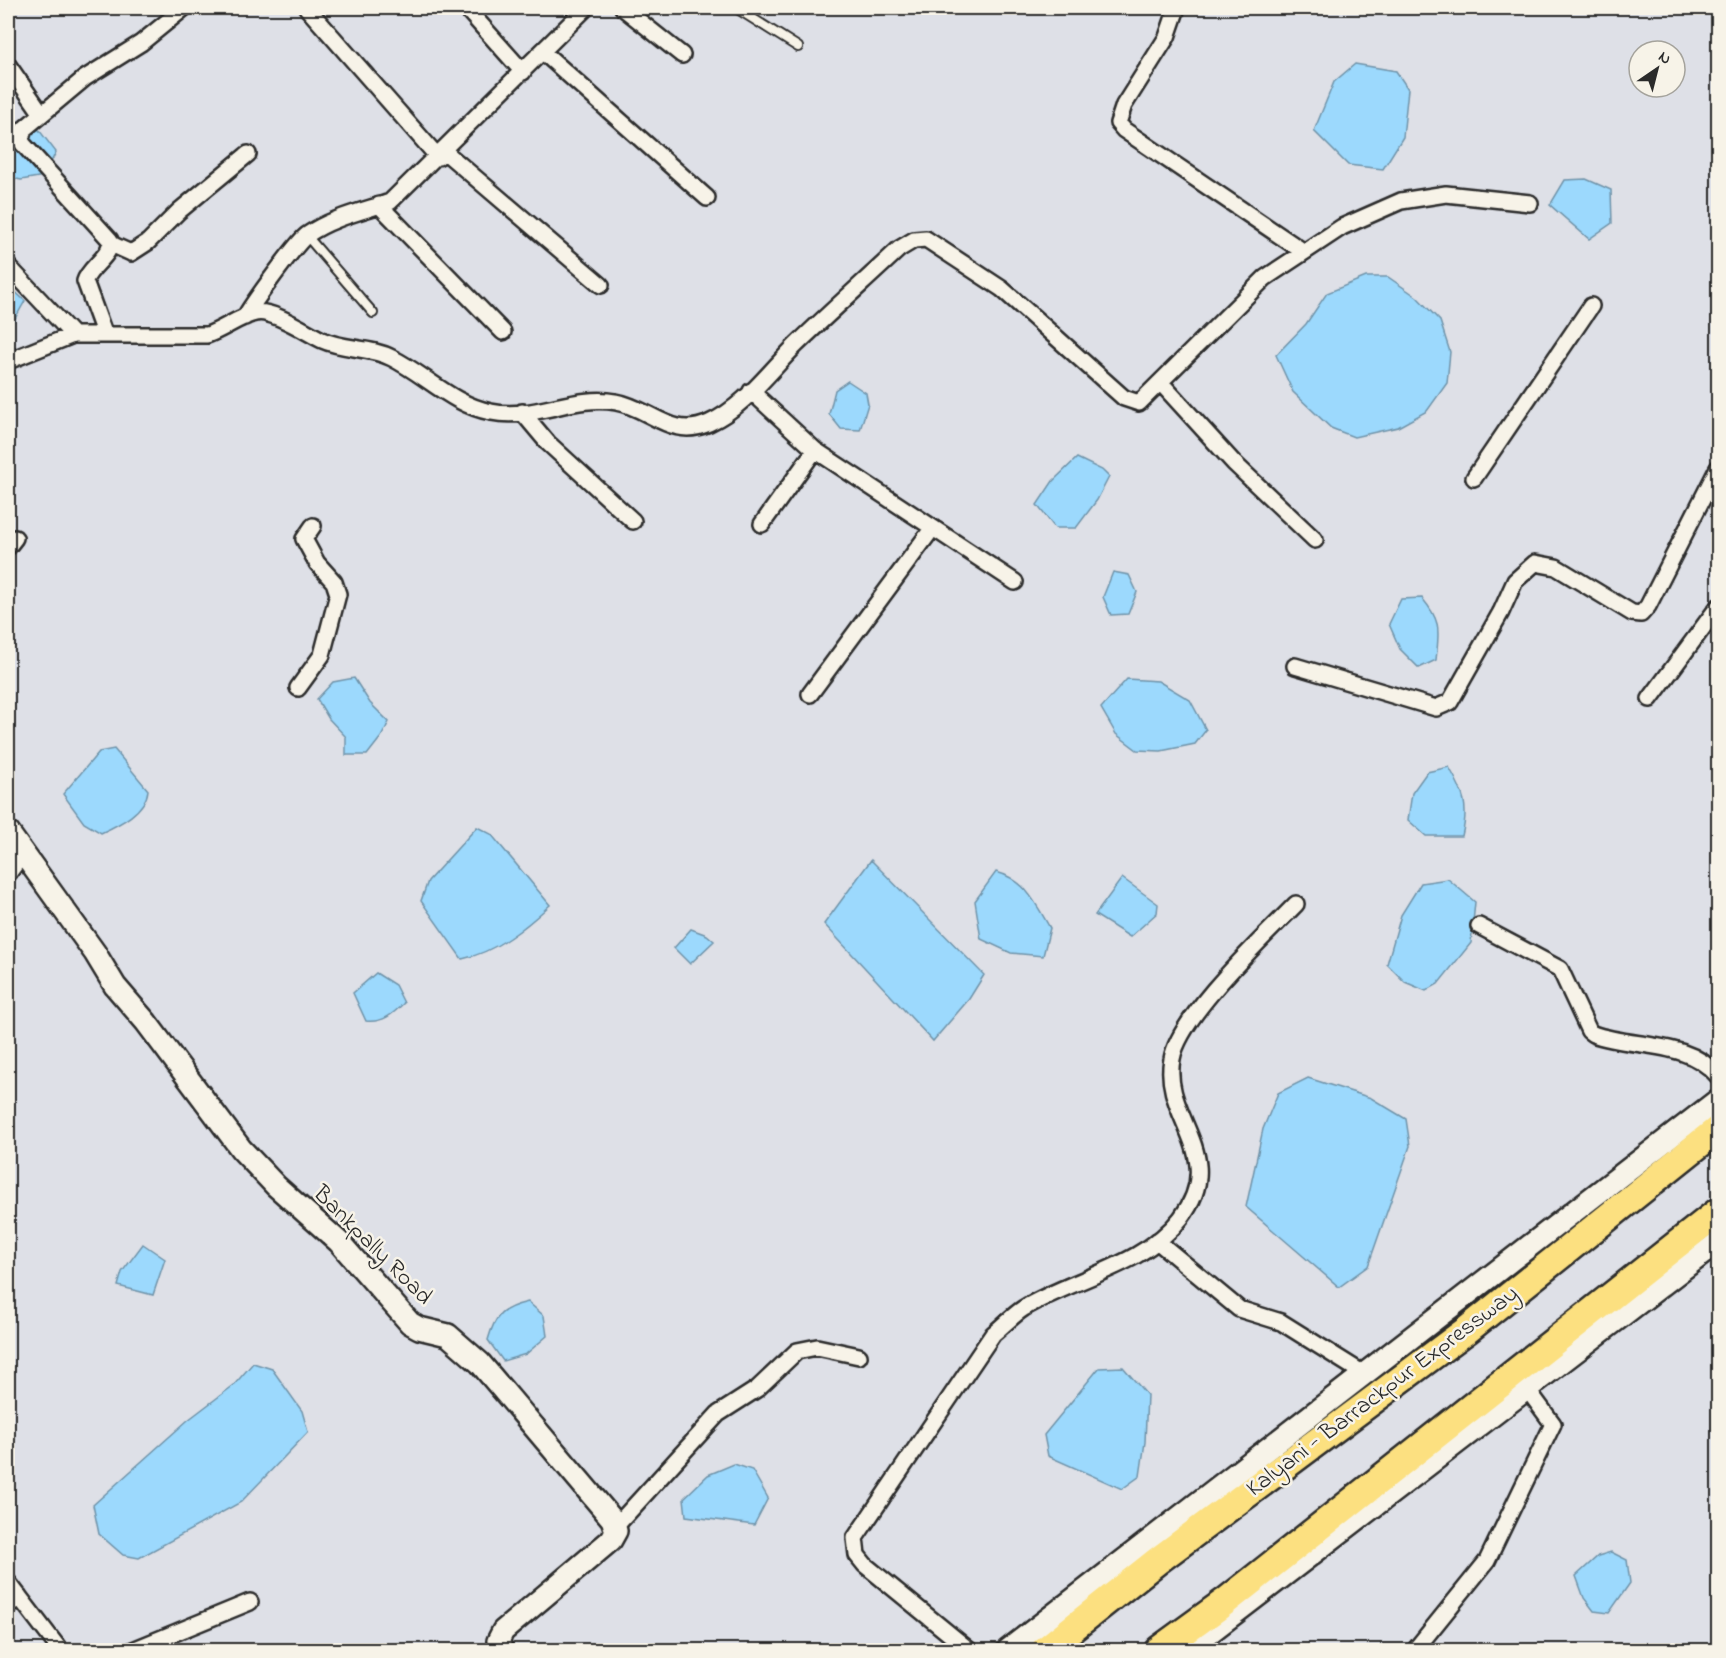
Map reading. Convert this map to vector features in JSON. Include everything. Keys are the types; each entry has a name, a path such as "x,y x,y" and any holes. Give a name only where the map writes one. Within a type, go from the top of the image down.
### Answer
{"highway":[{"name":"Kalyani - Barrackpur Expressway","path":"1045,1650 1157,1561 1476,1323 1719,1129"},
{"path":"1159,1650 1225,1602 1719,1212"}],"street":[{"path":"183,8 141,43 85,78 24,129 21,139 23,144 111,244 131,254 148,242 179,211 248,154"},
{"path":"307,8 441,154 601,285"},
{"path":"465,8 523,72"},
{"path":"245,317 253,303 306,235 351,213 390,202 586,8"},
{"path":"623,8 681,55"},
{"path":"1177,8 1167,37 1124,105 1118,123 1124,130 1304,252"},
{"path":"543,52 707,198"},
{"path":"8,65 42,114"},
{"path":"8,361 73,335 104,333 207,335 226,329 258,312 269,313 325,342 390,357 469,406 501,414 586,401 609,400 629,404 675,427 690,430 727,413 899,249 914,240 926,239 1002,289 1124,398 1139,403 1265,278 1342,227 1401,201 1446,194 1530,203"},
{"path":"379,205 503,332"},
{"path":"104,333 85,281 87,275 111,244"},
{"path":"8,266 73,335"},
{"path":"1474,478 1591,306"},
{"path":"1161,383 1234,463 1315,540"},
{"path":"751,391 815,450 932,529 1016,582"},
{"path":"522,412 548,443 633,521"},
{"path":"762,524 815,450"},
{"path":"1295,666 1436,708 1443,706 1450,702 1501,612 1515,581 1535,563 1556,567 1632,613 1641,614 1648,606 1719,468"},
{"path":"298,688 322,655 338,594 334,582 317,563 304,539 313,526"},
{"path":"810,694 932,529"},
{"path":"1650,699 1719,607"},
{"name":"Bankpally Road","path":"8,832 115,986 258,1168 339,1242 410,1323 419,1329 448,1335 480,1363 616,1526"},
{"path":"8,874 23,854"},
{"path":"969,1650 865,1565 857,1555 855,1538 860,1526 993,1334 1024,1308 1128,1259 1157,1241 1180,1219 1197,1193 1200,1175 1193,1142 1170,1076 1172,1056 1180,1033 1230,972 1296,904"},
{"path":"1479,926 1560,969 1593,1034 1667,1048 1703,1062 1719,1076"},
{"path":"1008,1650 1719,1100"},
{"path":"1157,1241 1239,1309 1281,1322 1364,1374"},
{"path":"1187,1650 1719,1242"},
{"path":"502,1650 498,1641 503,1631 611,1540 616,1526 718,1414 757,1389 797,1351 817,1347 859,1356"},
{"path":"1415,1650 1487,1561 1553,1424 1528,1390"},
{"path":"8,1582 13,1601 60,1650"},
{"path":"133,1650 250,1602"}],"lane":[{"path":"736,8 798,47"},
{"path":"306,235 373,313"}],"water":[{"path":"1355,64 1396,71 1408,89 1403,137 1383,169 1348,165 1314,131 1334,82"},
{"path":"23,121 36,126 56,152 44,176 21,180 8,177 8,133"},
{"path":"1586,179 1611,190 1612,223 1589,239 1550,205 1565,180"},
{"path":"1366,277 1388,277 1417,297 1440,321 1450,352 1447,383 1427,411 1398,427 1354,437 1331,428 1293,392 1276,355 1306,324 1327,293"},
{"path":"8,285 25,301 13,322 8,323"},
{"path":"848,381 866,393 868,404 860,430 841,429 829,414 835,390"},
{"path":"1077,458 1102,470 1109,477 1097,500 1076,528 1055,528 1037,505 1053,481"},
{"path":"1113,572 1129,575 1137,592 1128,614 1111,615 1103,597"},
{"path":"1422,598 1436,620 1438,641 1436,660 1419,668 1400,649 1389,624 1401,599"},
{"path":"354,678 370,703 389,722 367,755 346,755 346,737 329,719 317,699 333,682"},
{"path":"1127,679 1158,681 1190,700 1206,730 1195,744 1161,751 1137,750 1116,734 1101,708"},
{"path":"114,749 148,790 146,798 137,811 123,822 101,833 84,823 63,794 99,752"},
{"path":"1449,767 1464,800 1465,816 1462,836 1426,836 1408,820 1412,793 1427,772"},
{"path":"477,827 491,834 550,905 498,945 475,956 462,959 421,901 428,881"},
{"path":"871,860 984,975 969,999 933,1041 824,924"},
{"path":"996,872 1006,875 1022,886 1050,928 1043,956 1011,953 981,939 975,901"},
{"path":"1122,878 1158,904 1157,913 1130,937 1095,915"},
{"path":"1448,879 1475,902 1471,943 1438,984 1426,991 1405,982 1387,964 1401,915 1421,883"},
{"path":"691,929 707,935 714,941 690,964 674,948"},
{"path":"376,973 395,985 404,1003 383,1019 366,1021 353,993"},
{"path":"1308,1078 1371,1098 1406,1119 1410,1146 1368,1266 1339,1287 1246,1207 1263,1129 1278,1093"},
{"path":"143,1244 165,1259 153,1295 118,1286 122,1272"},
{"path":"528,1302 544,1316 547,1336 526,1354 503,1361 488,1340 494,1324 506,1310"},
{"path":"253,1363 272,1369 302,1411 308,1432 241,1502 139,1558 123,1555 99,1534 93,1505 188,1420 234,1385"},
{"path":"1123,1367 1147,1395 1145,1442 1140,1476 1122,1489 1048,1456 1044,1435 1099,1368"},
{"path":"734,1464 752,1470 768,1498 754,1525 686,1516 684,1498 708,1475"},
{"path":"1611,1552 1627,1560 1630,1583 1609,1613 1594,1611 1584,1598 1576,1576 1598,1556"}]}
